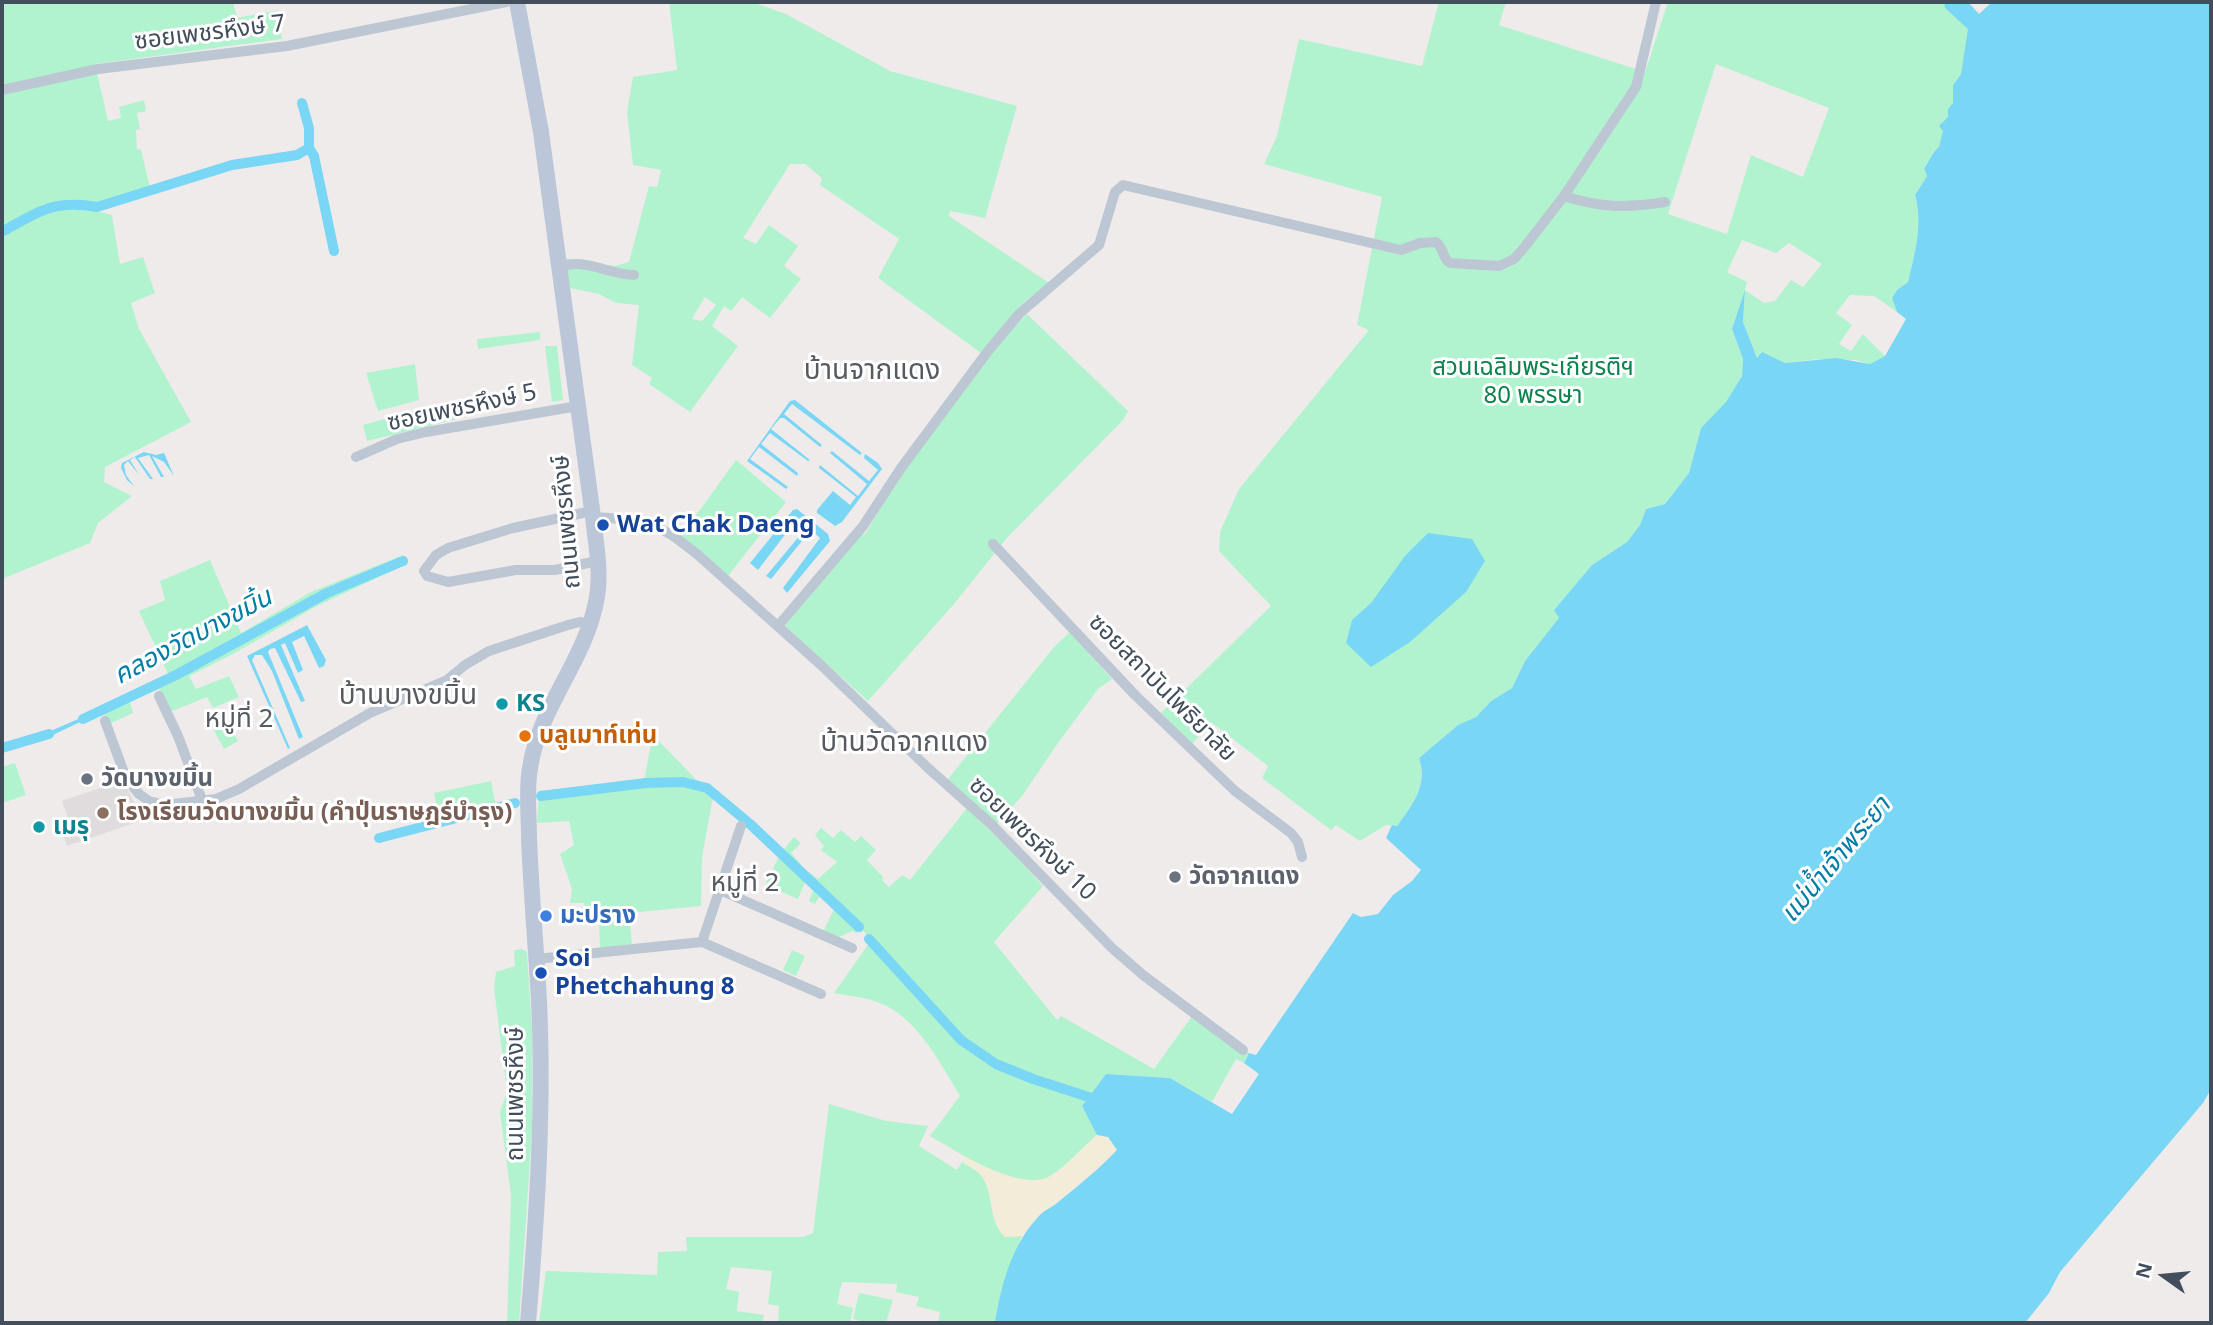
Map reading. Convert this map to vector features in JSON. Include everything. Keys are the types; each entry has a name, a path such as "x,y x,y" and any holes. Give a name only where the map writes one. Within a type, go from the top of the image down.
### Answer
{"main road":[{"name":"ถนนเพชรหึงษ์","path":"517,2 541,132 593,514 597,561 596,603 573,665 541,731 529,769 530,861 541,1051 540,1160 528,1323"}],"street":[{"name":"ซอยเพชรหึงษ์ 7","path":"2,90 98,69 287,46 506,2"},
{"path":"778,626 863,526 925,436 1020,313 1099,245 1119,186 1401,250 1420,243 1436,242 1443,250 1444,258 1450,263 1499,266 1514,259 1523,249 1564,195 1636,87 1656,2"},
{"path":"1564,195 1583,202 1616,208 1665,202"},
{"path":"559,268 577,263 618,274 634,275"},
{"name":"ซอยเพชรหึงษ์ 5","path":"356,457 397,439 418,434 578,406"},
{"name":"ซอยเพชรหึงษ์ 10","path":"597,561 566,569 516,570 447,582 427,576 424,571 436,555 448,548 513,528 593,514 651,524 672,535 778,626 991,824 1112,948 1143,975 1243,1050"},
{"name":"ซอยสถาบันโพธิยาลัย","path":"993,544 1135,695 1235,791 1291,833 1298,842 1301,857"},
{"path":"105,721 126,778 139,794 149,801 165,806 216,799 239,789 370,713 447,680 465,665 489,651 568,625 580,622 589,624"},
{"path":"159,696 178,736 202,800"},
{"path":"702,942 741,826"},
{"path":"720,890 852,948"},
{"path":"536,959 702,942 821,994"}],"shaded area":[{"name":"โรงเรียนวัดบางขมิ้น (คำปุ่นราษฎร์บำรุง)","path":"123,780 143,820 67,846 61,828 70,824 62,801"}],"green space":[{"path":"2,2 233,2 237,18 278,10 282,39 95,64 108,121 121,118 119,107 144,100 146,111 137,113 140,129 136,130 137,149 141,150 150,187 99,203 60,202 36,209 2,229"},
{"path":"669,2 752,2 786,14 890,71 1017,106 985,218 950,211 949,216 1049,283 1023,303 981,353 878,278 899,239 820,185 822,178 805,164 790,164 743,238 756,244 769,225 798,246 784,266 801,279 770,318 742,297 731,311 724,306 712,326 738,346 690,412 649,384 652,378 632,365 639,305 616,303 599,294 570,288 564,258 615,266 629,262 649,186 657,187 661,170 633,165 627,112 633,77 677,70","holes":["705,297 716,305 702,321 692,319"]},
{"name":"สวนเฉลิมพระเกียรติฯ 80 พรรษา","path":"1439,2 1506,2 1499,25 1645,72 1668,2 1944,2 1946,8 1969,29 1961,74 1953,85 1953,103 1939,147 1924,168 1927,176 1915,195 1917,239 1908,282 1897,290 1892,298 1897,312 1874,296 1850,295 1836,313 1852,325 1839,344 1851,351 1863,334 1885,356 1870,364 1856,360 1818,359 1785,363 1762,353 1757,358 1743,322 1745,294 1732,329 1743,359 1742,376 1726,403 1701,428 1689,473 1665,504 1646,509 1640,525 1627,542 1592,565 1554,610 1560,618 1525,661 1512,688 1491,701 1476,717 1458,725 1419,758 1420,786 1397,826 1386,825 1360,841 1336,825 1331,830 1262,778 1268,766 1211,722 1192,744 1161,713 1271,606 1219,551 1220,532 1239,489 1369,330 1357,325 1382,197 1264,164 1277,136 1299,39 1422,66","holes":["1716,64 1829,108 1803,177 1751,155 1727,234 1668,214","1742,240 1776,253 1789,243 1822,264 1803,287 1791,280 1775,301 1764,303 1745,290 1747,282 1727,272"]},
{"path":"80,207 112,215 120,264 143,257 155,293 131,303 139,329 191,422 105,467 104,482 132,496 98,523 90,543 2,579 2,238 39,216"},
{"path":"1027,314 1128,411 1123,420 1006,539 954,604 868,701 785,626 862,531 865,534 940,419 982,364"},
{"path":"540,332 540,340 478,349 477,339"},
{"path":"545,346 557,346 563,400 552,402"},
{"path":"415,364 419,400 378,411 366,373"},
{"path":"420,409 422,418 465,413 465,417 367,441 363,425"},
{"path":"736,460 786,502 728,576 681,536"},
{"path":"403,555 407,564 317,606 189,676 196,689 229,676 239,697 213,708 207,697 170,712 159,689 130,702 133,713 109,724 104,714 96,718 94,712 169,676 139,611 165,600 160,581 210,560 241,633 311,592"},
{"path":"1070,632 1112,679 1098,689 1022,796 994,827 948,779 1054,647"},
{"path":"226,718 238,741 224,749 211,725"},
{"path":"653,735 713,797 702,857 701,906 629,913 632,946 600,950 599,917 587,918 584,903 570,903 572,889 560,854 574,845 569,821 537,823 539,791 644,780"},
{"path":"15,763 26,795 2,803 2,767"},
{"path":"491,781 496,806 439,818 434,793"},
{"path":"967,808 1043,886 994,942 1057,1020 1061,1016 1154,1069 1192,1016 1249,1053 1244,1063 1236,1059 1212,1102 1170,1078 1106,1074 1082,1106 1097,1135 1052,1175 1033,1180 987,1168 930,1136 960,1096 935,1055 915,1029 891,1008 872,1000 834,993 872,939 863,931 853,931 839,937 823,932 836,905 822,892 815,904 809,901 815,886 805,882 798,899 765,885 780,854 794,837 801,843 791,853 818,879 837,862 821,850 824,846 815,835 821,828 833,838 841,830 855,842 861,836 876,850 867,860 889,887 902,875 910,880"},
{"path":"522,949 527,952 532,1030 532,1131 519,1323 507,1323 511,1195 500,1112 507,1092 494,988 496,972 515,966 514,950"},
{"path":"792,950 805,956 796,976 783,970"},
{"path":"829,1104 886,1121 928,1126 919,1146 957,1170 962,1162 981,1175 999,1230 1005,1237 1022,1236 1008,1270 995,1323 938,1323 940,1312 916,1306 919,1297 896,1292 897,1284 842,1282 837,1304 853,1308 850,1323 778,1323 779,1306 768,1304 772,1271 731,1267 726,1289 739,1292 737,1311 764,1315 762,1323 539,1323 546,1271 657,1275 658,1252 687,1251 686,1237 803,1237 813,1233"},
{"path":"859,1293 893,1300 886,1323 853,1319"}],"sand":[{"path":"1097,1135 1108,1137 1117,1150 1044,1213 1022,1236 1005,1237 999,1230 986,1182 979,1173 962,1162 966,1157 1008,1176 1041,1179 1062,1167"}],"water":[{"name":"แม่น้ำเจ้าพระยา","path":"1944,2 1968,2 1979,14 1992,2 2211,2 2211,1089 2203,1103 2060,1272 2049,1293 2025,1323 995,1323 1009,1266 1030,1227 1041,1214 1080,1184 1117,1150 1108,1137 1097,1135 1082,1106 1106,1074 1170,1078 1232,1114 1259,1074 1244,1063 1249,1053 1256,1055 1353,913 1361,917 1378,914 1393,895 1412,881 1421,870 1386,838 1392,825 1397,826 1417,794 1422,777 1419,758 1458,725 1476,717 1491,701 1512,688 1525,661 1559,618 1554,610 1592,565 1627,542 1640,525 1646,509 1665,504 1689,473 1701,428 1726,402 1742,376 1743,359 1732,329 1745,290 1743,322 1757,358 1762,352 1785,363 1836,358 1870,364 1885,356 1906,319 1897,312 1892,298 1897,290 1908,282 1913,260 1918,228 1915,195 1927,176 1924,168 1939,147 1943,131 1939,126 1948,117 1948,109 1953,103 1953,85 1961,74 1968,29 1945,8"},
{"path":"795,400 862,453 860,455 792,404 784,414 822,445 820,447 784,418 780,418 771,429 810,460 770,433 761,444 798,473 797,476 759,447 750,459 788,487 786,489 747,461 790,401"},
{"path":"832,451 869,481 878,470 864,458 865,454 882,469 842,522 835,526 817,513 817,510 833,491 850,505 856,497 819,468 820,465 858,496 867,484 830,453"},
{"path":"144,452 156,455 164,453 174,476 164,462 152,456 164,477 161,477 149,455 138,458 153,479 150,479 135,457 130,460 139,475 128,461 124,465 126,475 134,486 127,480 121,468 122,463"},
{"path":"797,509 828,534 830,541 787,593 783,588 820,538 811,530 771,579 766,576 806,528 797,519 758,570 750,563 793,510"},
{"path":"1428,533 1472,539 1485,561 1466,592 1410,642 1371,667 1346,643 1352,620 1371,603 1405,556"},
{"path":"307,625 326,660 324,666 319,668 304,636 292,642 303,670 298,673 285,643 281,645 305,701 301,702 275,648 268,652 303,737 299,739 272,671 262,655 255,655 252,660 290,748 288,749 247,656"},
{"path":"94,712 95,715 38,742 37,737"}],"waterway":[{"path":"2,232 36,213 57,206 97,207 232,165 297,155 309,148 309,128 302,103"},
{"path":"309,148 314,156 334,251"},
{"name":"คลองวัดบางขมิ้น","path":"83,719 176,675 327,593 403,561"},
{"name":"คลองวัดบางขมิ้น","path":"2,748 49,734"},
{"path":"541,796 646,783 683,782 707,788 750,824 859,927"},
{"path":"379,838 515,803"},
{"path":"869,939 961,1040 996,1064 1101,1101"}],"place":[{"name":"Wat Chak Daeng","path":"603,525"},
{"name":"KS","path":"502,704"},
{"name":"บลูเมาท์เท่น","path":"525,736"},
{"name":"วัดบางขมิ้น","path":"87,779"},
{"name":"โรงเรียนวัดบางขมิ้น (คำปุ่นราษฎร์บำรุง)","path":"103,813"},
{"name":"เมรุ","path":"39,827"},
{"name":"วัดจากแดง","path":"1175,877"},
{"name":"มะปราง","path":"546,916"},
{"name":"Soi Phetchahung 8","path":"541,973"}],"district":[{"name":"บ้านจากแดง","path":"872,371"},
{"name":"บ้านบางขมิ้น","path":"408,696"},
{"name":"หมู่ที่ 2","path":"239,720"},
{"name":"บ้านวัดจากแดง","path":"904,743"},
{"name":"หมู่ที่ 2","path":"745,884"}]}
